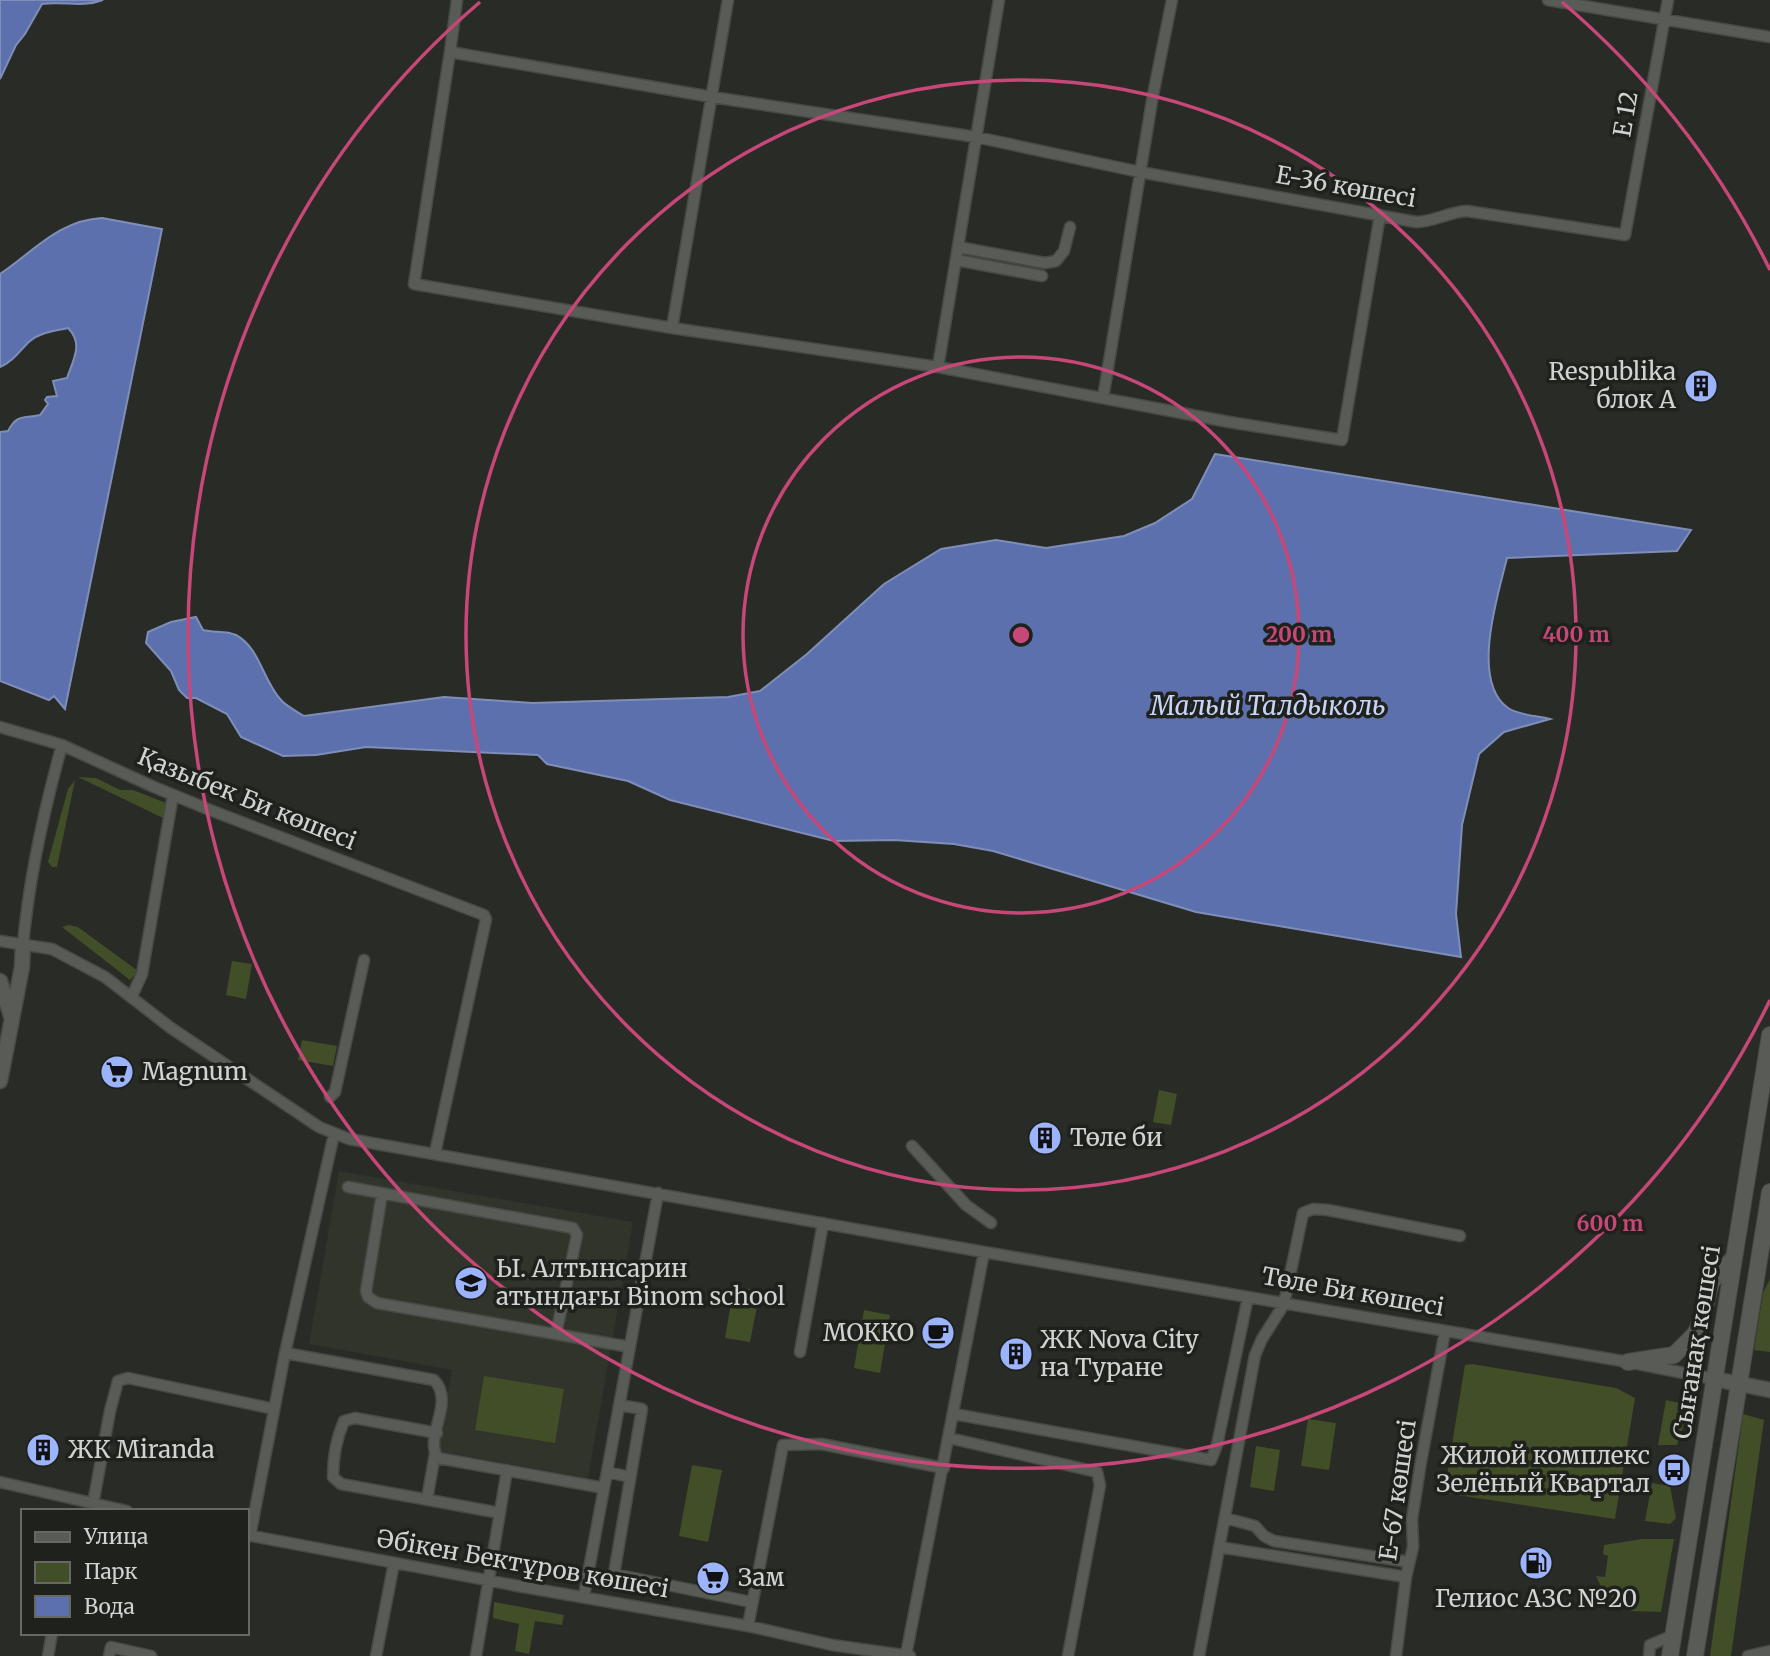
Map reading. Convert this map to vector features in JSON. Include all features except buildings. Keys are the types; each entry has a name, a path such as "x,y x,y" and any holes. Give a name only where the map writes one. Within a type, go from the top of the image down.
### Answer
{"main road":[{"name":"Сығанақ көшесі","path":"1671,1656 1770,1035"},
{"name":"Сығанақ көшесі","path":"1695,1656 1770,1192"},
{"path":"1628,1362 1674,1355 1695,1334 1702,1320 1711,1282 1733,1259"}],"street":[{"path":"457,0 414,284 671,328 939,367 1229,422 1342,440 1380,215"},
{"path":"671,328 727,0"},
{"path":"939,367 999,0"},
{"path":"1103,398 1140,172 1172,0"},
{"path":"1548,0 1770,37"},
{"name":"E 12","path":"1625,235 1668,0"},
{"name":"Е-36 көшесі","path":"450,52 712,97 976,137 1140,172 1380,215 1431,222 1452,212 1466,211 1625,235"},
{"path":"958,247 1045,263 1056,261 1064,251 1070,227"},
{"path":"956,260 1042,275"},
{"name":"Қазыбек Би көшесі","path":"0,727 62,745 173,795 479,912 486,919 435,1153"},
{"path":"0,1081 22,967 26,920 50,789 62,745"},
{"path":"0,941 52,948 105,977 132,996 142,974 173,795"},
{"path":"330,1097 335,1092 364,960"},
{"path":"0,981 12,1019"},
{"name":"Төле Би көшесі","path":"132,996 171,1028 320,1127 349,1139 1714,1379"},
{"path":"248,1535 334,1134"},
{"path":"912,1146 966,1205 991,1223"},
{"path":"348,1187 573,1228 577,1235 556,1334"},
{"path":"584,1596 658,1193"},
{"path":"382,1194 366,1291 368,1297 377,1303 630,1348"},
{"path":"1199,1656 1255,1355 1284,1304 1303,1213 1308,1210 1328,1210 1461,1236"},
{"path":"800,1352 823,1223"},
{"path":"908,1656 984,1252"},
{"path":"954,1414 1211,1460 1217,1445 1248,1297"},
{"name":"Е-67 көшесі","path":"1396,1656 1406,1577 1413,1547 1412,1519 1445,1331"},
{"path":"285,1353 435,1380 442,1387 443,1399 427,1499"},
{"path":"93,1504 118,1381 128,1378 274,1409"},
{"path":"1714,1379 1770,1390"},
{"path":"619,1405 642,1409 614,1574 751,1602"},
{"path":"437,1433 355,1418 344,1421 333,1462 333,1477 341,1484 500,1513"},
{"path":"949,1438 1097,1472 1100,1485 1068,1656"},
{"path":"748,1626 783,1445 821,1444 944,1468"},
{"path":"435,1454 445,1460 604,1488"},
{"path":"476,1656 507,1470"},
{"path":"607,1472 630,1477"},
{"path":"0,1482 77,1506 93,1504 117,1509"},
{"path":"1225,1518 1255,1526 1264,1536 1274,1541 1409,1562"},
{"name":"Әбікен Бектұров көшесі","path":"248,1535 748,1626 832,1650 908,1656"},
{"path":"1220,1547 1406,1577"},
{"path":"376,1656 394,1563"},
{"path":"48,1656 52,1635"},
{"path":"1649,1656 1650,1644 1674,1635"},
{"path":"109,1656 111,1647 151,1656"},
{"path":"1748,1656 1770,1651"}],"shaded area":[{"name":"Ы. Алтынсарин атындағы Binom school","path":"339,1171 633,1222 588,1478 438,1451 452,1370 309,1344"}],"green space":[{"path":"78,777 96,778 120,790 133,790 166,803 163,818"},
{"path":"75,780 57,867 52,867 48,862 68,789"},
{"path":"62,927 78,927 138,971 130,980"},
{"path":"232,961 252,964 246,999 226,995"},
{"path":"302,1040 337,1046 333,1066 298,1060"},
{"path":"1159,1090 1177,1094 1171,1125 1153,1122"},
{"path":"1770,1279 1770,1352 1754,1350 1763,1293"},
{"path":"734,1286 760,1291 750,1342 725,1338"},
{"path":"864,1310 890,1315 880,1373 854,1368"},
{"path":"1465,1365 1616,1388 1635,1398 1615,1519 1444,1493"},
{"path":"484,1376 564,1389 555,1443 475,1430"},
{"path":"1666,1400 1688,1405 1677,1445 1658,1445"},
{"path":"1743,1414 1764,1420 1731,1656 1710,1656"},
{"path":"1308,1419 1336,1423 1329,1470 1301,1466"},
{"path":"1256,1446 1280,1450 1274,1491 1250,1487"},
{"path":"692,1465 722,1470 708,1542 679,1536"},
{"path":"1652,1483 1670,1486 1676,1518 1670,1524 1645,1521"},
{"path":"1642,1539 1674,1539 1661,1612 1631,1611 1603,1591 1596,1576 1605,1577 1608,1556 1603,1554 1604,1545"},
{"path":"494,1602 564,1615 562,1625 535,1621 529,1654 515,1651 519,1624 493,1618"}],"water":[{"path":"0,0 103,0 88,4 42,4 16,45 0,79"},
{"path":"102,218 162,229 65,709 54,696 49,700 0,681 0,432 8,431 17,420 24,417 40,415 48,404 45,400 47,397 57,396 53,381 67,378 76,346 73,334 68,328 43,334 30,341 13,359 0,367 0,274 47,238 73,224"},
{"name":"Малый Талдыколь","path":"1215,454 1691,530 1677,551 1507,558 1490,637 1491,678 1497,695 1508,708 1550,719 1504,732 1479,754 1462,825 1456,914 1461,957 1196,912 993,851 954,844 894,840 834,841 670,800 628,781 547,764 538,755 366,747 316,755 283,756 241,737 227,714 196,698 187,698 179,690 171,671 146,643 148,632 171,622 196,617 203,630 236,635 251,648 281,700 304,716 444,697 532,703 728,697 760,691 807,654 884,584 941,549 996,540 1046,548 1124,536 1155,523 1192,499"}],"place":[{"name":"Respublika блок А","path":"1701,386"},
{"name":"Magnum","path":"117,1072"},
{"name":"Төле би","path":"1045,1138"},
{"name":"Ы. Алтынсарин атындағы Binom school","path":"471,1283"},
{"name":"МОККО","path":"938,1333"},
{"name":"ЖК Nova City на Туране","path":"1016,1354"},
{"name":"ЖК Miranda","path":"43,1450"},
{"name":"Жилой комплекс Зелёный Квартал","path":"1674,1470"},
{"name":"Гелиос АЗС №20","path":"1536,1563"},
{"name":"Зам","path":"713,1578"}]}
